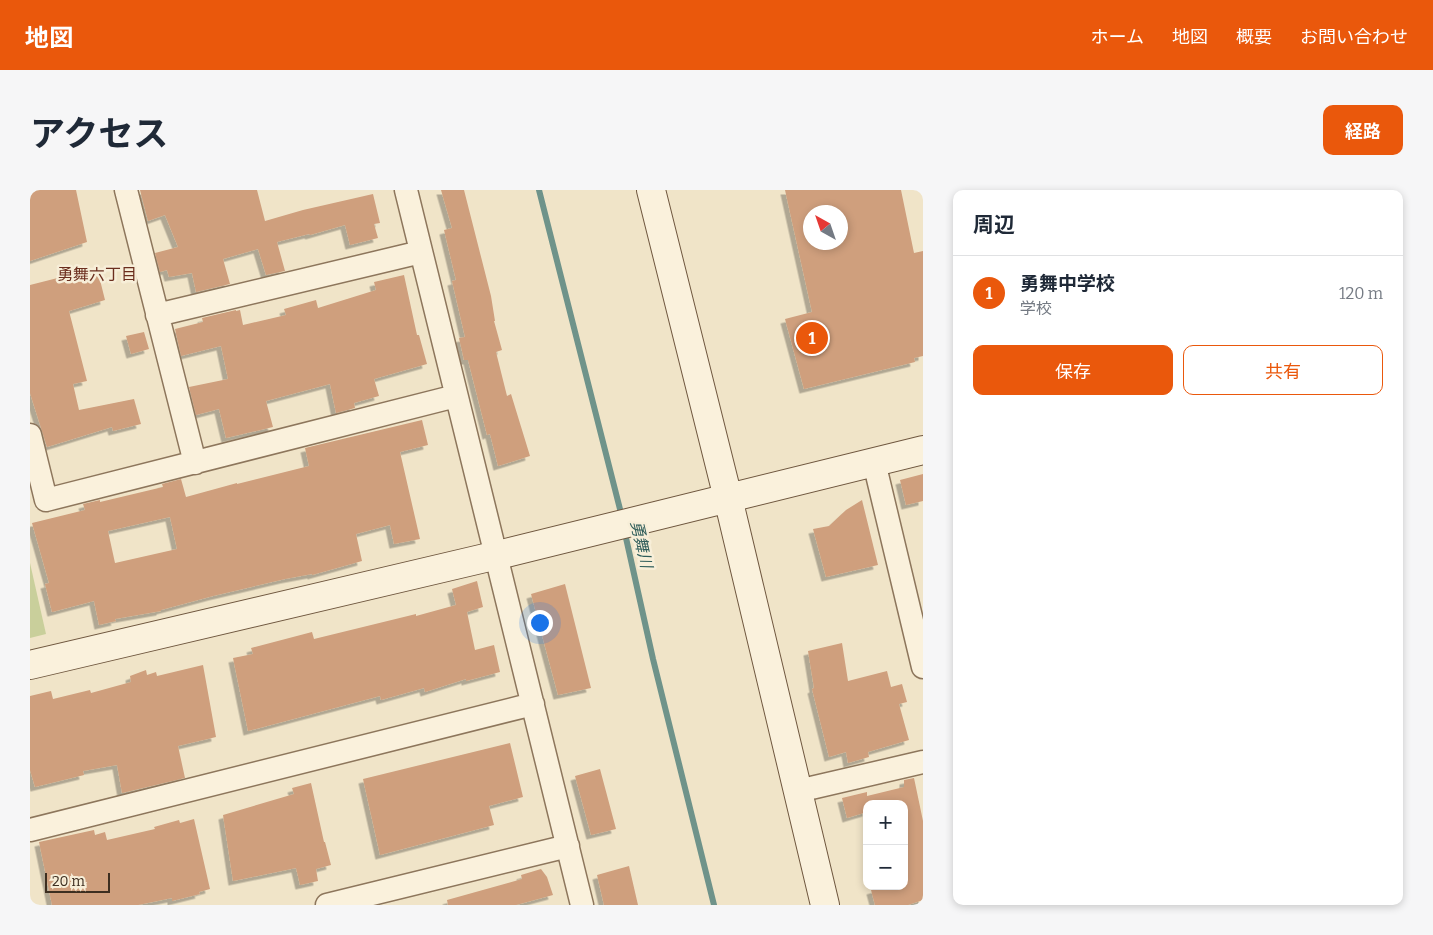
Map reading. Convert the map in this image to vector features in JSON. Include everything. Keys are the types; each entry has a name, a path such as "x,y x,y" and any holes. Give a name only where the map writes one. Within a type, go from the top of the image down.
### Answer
{"street":[{"path":"126,190 156,315 195,462"},
{"path":"406,190 582,905"},
{"path":"651,190 718,501 798,791 825,905"},
{"path":"156,315 421,252"},
{"path":"30,435 46,500 456,396"},
{"path":"30,665 601,530 923,450"},
{"path":"874,462 917,618 923,667"},
{"path":"30,830 533,704"},
{"path":"798,791 923,762"},
{"path":"327,905 568,846"}],"green space":[{"path":"30,563 46,634 30,638"}],"building":[{"path":"30,190 76,190 87,242 30,261"},
{"path":"140,190 257,190 265,221 373,194 380,223 374,224 378,238 350,245 345,225 277,242 285,271 266,275 258,249 223,259 230,284 196,292 192,273 169,277 167,270 160,272 155,253 178,247 165,215 148,221"},
{"path":"441,190 464,190 491,296 494,321 502,350 496,352 507,396 511,394 530,456 498,466 490,434 487,435 468,360 464,360 459,338 465,337 452,281 456,280 444,230 452,228"},
{"path":"785,190 901,190 914,253 923,251 923,356 914,358 915,362 804,389 785,319 812,312"},
{"path":"97,268 105,300 69,311 87,381 73,384 79,410 134,399 141,424 113,431 112,427 47,447 30,393 30,285"},
{"path":"404,275 417,335 419,335 427,364 374,379 379,396 354,403 355,408 336,413 330,384 266,401 273,427 226,438 219,409 196,415 189,387 228,379 221,346 181,356 175,329 203,322 202,318 236,310 240,310 243,325 286,315 284,309 316,300 318,308 376,290 374,282"},
{"path":"144,332 149,349 131,354 126,336"},
{"path":"422,420 428,445 400,452 420,539 394,544 390,525 356,534 362,561 312,575 285,579 213,596 161,611 115,619 116,621 99,625 94,601 52,612 45,584 49,583 32,523 85,510 83,504 100,500 100,502 163,487 162,484 181,479 186,497 309,466 305,448","holes":["170,517 177,549 115,563 108,531"]},
{"path":"923,474 923,501 906,505 900,480"},
{"path":"862,500 878,565 826,577 813,529 829,526 846,510"},
{"path":"477,581 483,607 467,612 475,650 494,645 500,672 466,681 466,679 425,692 424,688 381,700 380,696 248,731 233,658 253,654 251,648 312,632 314,639 456,605 452,589"},
{"path":"565,584 591,688 558,695 531,594"},
{"path":"842,643 848,681 887,671 891,687 902,684 907,702 899,704 909,740 868,752 869,757 848,763 846,752 829,757 812,689 814,688 808,651"},
{"path":"203,665 216,737 178,746 185,778 122,793 117,765 83,771 84,775 35,787 30,770 30,696 51,691 53,699 90,690 91,693 131,682 130,676 146,670 147,675 156,672 157,676"},
{"path":"510,743 523,797 489,806 494,825 380,855 363,779"},
{"path":"600,769 616,829 591,835 575,776"},
{"path":"914,778 923,821 923,900 908,905 875,905 871,890 908,890 908,800 863,800 863,813 847,818 842,798 867,792 867,796 904,787 904,780"},
{"path":"311,783 331,865 316,869 318,881 300,885 296,868 233,881 223,815 294,794 292,788"},
{"path":"194,819 210,889 199,892 200,894 172,901 172,898 138,905 52,905 39,842 94,830 95,835 105,832 107,840 155,829 154,827 179,820 180,823"},
{"path":"629,866 638,905 604,905 597,875"},
{"path":"541,869 547,877 553,895 516,905 448,905 447,900 522,879 521,875"}],"waterway":[{"name":"勇舞川","path":"539,190 622,517"},
{"name":"勇舞川","path":"624,529 653,659 714,905"}],"place":[{"name":"勇舞中学校","path":"812,338"}],"district":[{"name":"勇舞六丁目","path":"97,274"}]}
